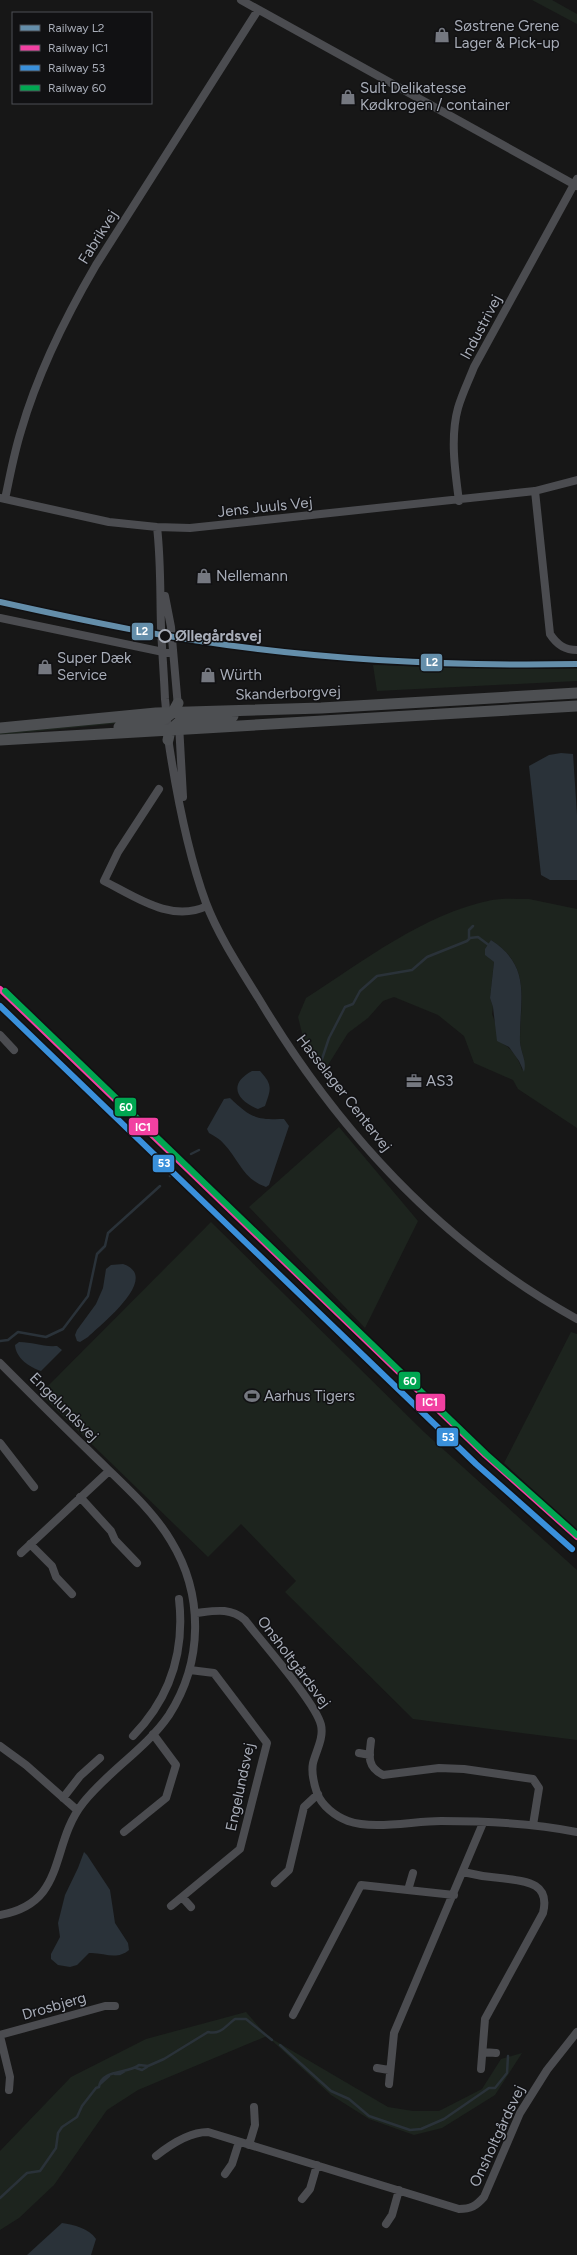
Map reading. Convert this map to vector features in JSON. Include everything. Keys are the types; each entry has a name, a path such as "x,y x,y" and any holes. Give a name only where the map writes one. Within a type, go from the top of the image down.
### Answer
{"main road":[{"name":"Skanderborgvej","path":"0,740 73,736 173,721 293,709 577,693"},
{"name":"Skanderborgvej","path":"0,728 577,706"}],"street":[{"path":"241,0 576,183"},
{"name":"Fabrikvej","path":"2,498 21,431 35,390 54,342 72,305 258,10"},
{"name":"Industrivej","path":"459,501 455,467 455,439 458,409 466,387 474,367 576,183"},
{"name":"Jens Juuls Vej","path":"2,498 108,522 157,528 190,528 248,524 459,501 534,491 577,480"},
{"path":"534,491 550,634 558,645 569,650 577,650"},
{"path":"157,528 161,579 162,652 173,721"},
{"path":"161,579 171,627 173,654 173,721"},
{"path":"0,618 173,654"},
{"name":"Hasselager Centervej","path":"173,721 184,798 182,812"},
{"name":"Hasselager Centervej","path":"173,721 182,812 190,851 207,906 240,969 303,1068 342,1119 384,1168 447,1230 487,1262 526,1290 577,1319"},
{"path":"159,789 118,852 104,881 162,909 189,912 207,906"},
{"path":"0,1035 14,1050"},
{"name":"Engelundsvej","path":"0,1363 152,1515 171,1541 185,1570 196,1613 195,1646 190,1670 177,1701 153,1734 91,1792 78,1810 60,1850 50,1882 43,1892 30,1904 18,1911 0,1915"},
{"path":"0,1443 34,1487"},
{"path":"21,1553 109,1471"},
{"path":"80,1497 111,1531 115,1540 137,1564"},
{"path":"30,1544 52,1566 56,1577 72,1594"},
{"path":"133,1736 151,1716 166,1692 178,1653 181,1627 179,1599"},
{"name":"Onsholtgårdsvej","path":"196,1613 224,1610 238,1614 245,1620 311,1705 321,1726 321,1736 313,1764 313,1777 318,1794 326,1807 337,1816 362,1824 441,1821 533,1825 577,1832"},
{"path":"181,1627 196,1628"},
{"name":"Engelundsvej","path":"171,1906 240,1849 267,1743 214,1673 190,1670"},
{"path":"124,1832 166,1798 176,1765 153,1734"},
{"path":"371,1741 371,1764 383,1775 439,1768 529,1777 534,1779 539,1788 533,1825"},
{"path":"0,1746 26,1765 78,1810"},
{"path":"359,1753 370,1755"},
{"path":"63,1798 80,1776 100,1758"},
{"path":"275,1883 289,1870 304,1807 318,1794"},
{"path":"388,2084 394,2033 483,1823"},
{"path":"463,1872 478,1876 529,1882 539,1888 544,1900 543,1914 485,2019 481,2068"},
{"path":"408,1890 413,1873"},
{"path":"293,2015 362,1885 454,1894"},
{"path":"182,1897 191,1907"},
{"name":"Drosbjerg","path":"9,2090 10,2077 0,2035 105,2006 116,2006"},
{"name":"Onsholtgårdsvej","path":"156,2156 171,2144 200,2132 317,2165 459,2209 468,2209 477,2205 490,2186 520,2113 531,2093 577,2032"},
{"path":"482,2052 496,2053"},
{"path":"377,2068 389,2070"},
{"path":"249,2145 255,2125 254,2107"},
{"path":"225,2174 232,2164 239,2142"},
{"path":"302,2199 310,2189 317,2165"},
{"path":"386,2224 392,2215 399,2190"}],"shaded area":[{"path":"532,0 552,0 577,14 577,24"},
{"path":"373,665 541,669 577,668 577,681 377,691"},
{"path":"141,719 141,721 0,735 0,732"},
{"path":"561,753 573,754 577,815 577,880 550,880 541,875 529,766 549,755"},
{"path":"529,899 577,909 577,1128 518,1089 513,1080 474,1063 464,1036 438,1015 394,997 383,1001 368,1018 348,1033 323,1073 304,1041 298,1017 306,998 395,940 442,916 492,900","holes":["491,940 504,950 513,961 521,985 522,998 520,1041 524,1059 522,1070 515,1055 503,1044 492,1014 493,1007 490,998 494,962 489,958"]},
{"path":"491,940 504,950 513,961 521,985 520,1042 525,1068 524,1072 519,1061 509,1047 497,1041 493,1007 490,998 494,962 485,955 485,949"},
{"path":"252,1071 260,1071 270,1087 265,1106 258,1109 244,1101 238,1092 240,1081 244,1076"},
{"path":"230,1098 254,1116 266,1119 284,1119 289,1126 269,1185 266,1187 258,1184 252,1179 224,1144 209,1133 207,1129 224,1099"},
{"path":"339,1127 418,1221 365,1328 249,1207"},
{"path":"211,1222 424,1432 577,1570 577,1740 413,1719 285,1592 296,1581 241,1524 208,1557 40,1394"},
{"path":"123,1264 133,1270 136,1279 132,1290 115,1312 88,1337 80,1342 77,1341 75,1335 77,1330 96,1304 103,1288 106,1269 111,1265"},
{"path":"571,1332 577,1334 577,1531 504,1463"},
{"path":"19,1342 57,1346 62,1350 41,1371 32,1367 21,1358 15,1345"},
{"path":"84,1852 110,1890 115,1923 128,1943 129,1950 115,1956 89,1953 77,1965 70,1967 58,1965 51,1959 51,1954 60,1937 58,1923 65,1895"},
{"path":"246,2012 267,2036 138,2090 107,2110 54,2185 19,2218 0,2230 0,2151 71,2077 146,2039"},
{"path":"267,2036 388,2107 413,2111 439,2111 482,2089 501,2059 522,2053 495,2095 442,2128 414,2135 369,2119 331,2095"},
{"path":"62,2223 81,2228 93,2235 96,2239 91,2255 27,2255"}],"waterway":[{"path":"469,938 469,930 473,926"},
{"path":"322,1059 329,1038 345,1007 353,1004 360,991 377,976 412,970 427,957 467,941 470,938 478,937 490,946"},
{"path":"191,1154 199,1150"},
{"path":"0,1341 8,1340 18,1332 46,1337 63,1329 88,1296 97,1254 105,1246 108,1233 160,1186"},
{"path":"0,2198 27,2173 40,2171 56,2148 58,2133 62,2127 77,2117 82,2106 96,2088 99,2087 101,2081 105,2077 129,2070 139,2065 148,2066 164,2059 208,2032 212,2033 220,2031 235,2019 246,2019 272,2040"},
{"path":"280,2045 331,2091 349,2099 369,2116 410,2130 421,2129 444,2119 489,2088 495,2088 507,2073 508,2056"},
{"path":"136,2068 142,2070 147,2067"},
{"path":"115,2074 120,2074 125,2071"},
{"path":"100,2084 109,2076"}],"rail line":[{"name":"L2","path":"0,602 96,623 161,635 225,645 298,653 377,660 457,664 577,664"},
{"name":"IC1","path":"0,989 485,1455 577,1537"},
{"name":"60","path":"5,991 486,1454 577,1535"},
{"name":"53","path":"0,1006 476,1464 572,1549"}],"place":[{"name":"Søstrene Grene Lager & Pick-up","path":"442,35"},
{"name":"Sult Delikatesse Kødkrogen / container","path":"348,97"},
{"name":"Nellemann","path":"204,576"},
{"name":"Øllegårdsvej","path":"165,636"},
{"name":"Super Dæk Service","path":"45,667"},
{"name":"Würth","path":"208,675"},
{"name":"AS3","path":"414,1081"},
{"name":"Aarhus Tigers","path":"252,1396"}]}
